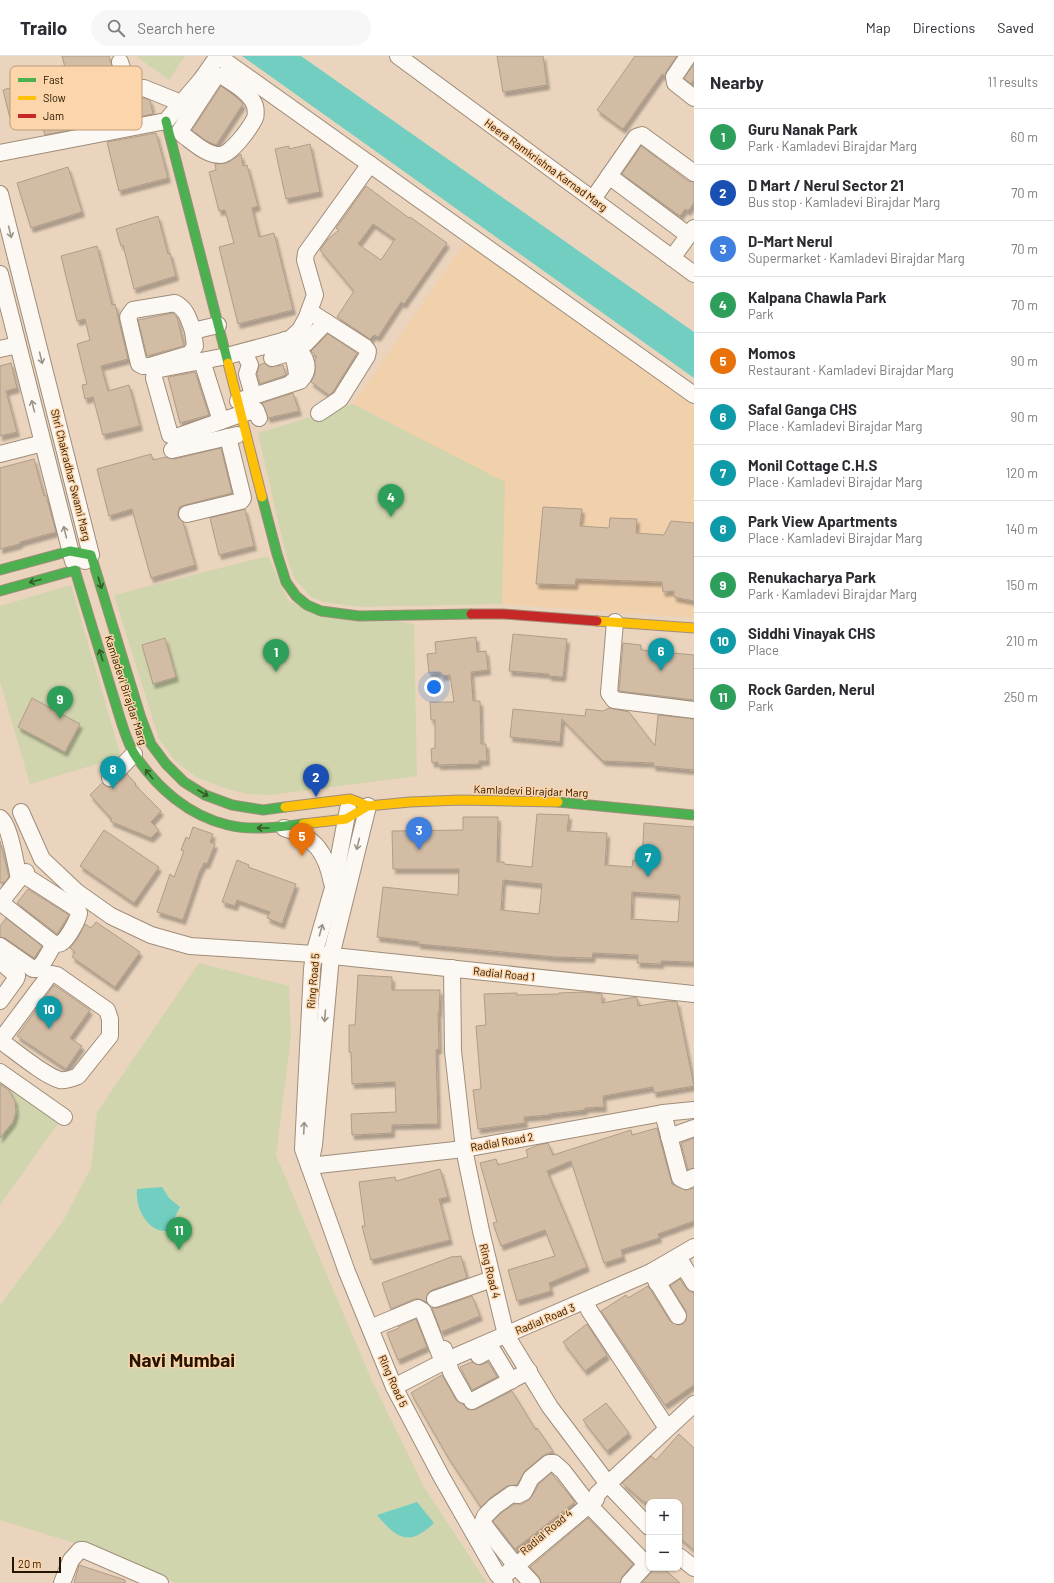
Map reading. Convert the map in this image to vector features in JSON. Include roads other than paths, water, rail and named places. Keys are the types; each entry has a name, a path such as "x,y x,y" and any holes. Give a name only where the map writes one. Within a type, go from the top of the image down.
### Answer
{"street":[{"path":"142,126 166,121 190,100 216,76 222,76 248,96 255,106 256,117 249,129 230,152 222,155 216,155 204,150 183,135 180,131 190,100 218,56 694,395"},
{"name":"Heera Ramkrishna Karnad Marg","path":"398,56 694,274"},
{"path":"688,56 674,77 675,83 694,98"},
{"path":"120,62 121,66"},
{"path":"142,88 190,100"},
{"path":"166,121 240,407 276,554 286,582 296,596 307,605 322,611 359,616 504,614 694,628"},
{"path":"0,153 119,130"},
{"path":"593,200 636,137 642,135 694,173"},
{"path":"272,358 291,345 308,317 315,295 305,260 306,253 370,164"},
{"path":"609,176 691,231 672,258"},
{"name":"Shri Chakradhar Swami Marg","path":"0,194 91,555 75,570 0,274"},
{"path":"175,303 180,305 187,314 193,331 195,346 190,354 150,366 143,366 139,364 128,317 133,310 175,303"},
{"path":"309,311 365,347 368,351 367,356 340,399 319,413"},
{"path":"291,345 305,359 307,371 305,376 300,381 240,407 221,421 181,436 176,437 170,435 154,378 155,372 160,369 244,352 291,345 306,343 326,322"},
{"path":"193,331 218,325"},
{"path":"0,349 18,345"},
{"path":"291,345 297,376 296,381 292,382"},
{"path":"244,352 250,365 247,374 251,388"},
{"path":"202,361 221,421"},
{"path":"240,407 256,410 259,418"},
{"path":"172,450 246,433"},
{"path":"187,514 241,501 243,498 228,437"},
{"path":"0,454 43,443"},
{"path":"0,570 70,551 91,555"},
{"name":"Kamladevi Birajdar Marg","path":"91,555 141,718 151,744 166,764 184,782 205,795 232,806 263,810 350,799 368,806"},
{"path":"0,591 75,570"},
{"name":"Kamladevi Birajdar Marg","path":"75,570 122,724 134,754 152,778 173,798 198,814 228,825 263,829 346,819 368,806 410,802 510,800 560,802 694,815"},
{"path":"615,622 609,693 614,700 694,710"},
{"path":"110,778 134,754"},
{"name":"Ring Road 5","path":"312,1100 312,969 314,954 333,888 350,799"},
{"name":"Ring Road 5","path":"368,806 331,956 312,1100 303,1149 347,1272 394,1387 441,1476 501,1579"},
{"path":"0,818 3,820 8,831 21,877 76,909 79,913 78,918 60,944 54,944 1,907 21,877 42,859 21,812"},
{"path":"281,827 304,835 321,851 327,861 333,888"},
{"name":"Radial Road 1","path":"42,859 77,892 111,916 151,935 190,946 314,954 694,994"},
{"path":"0,946 33,969 37,969 43,963 54,944"},
{"path":"0,962 17,976 16,980 0,1001"},
{"name":"Ring Road 4","path":"452,968 453,1051 464,1149 481,1231 506,1335 550,1407 589,1501 646,1526"},
{"path":"52,974 57,975 107,1010 110,1019 110,1036 78,1076 66,1080 60,1080 40,1069 0,1041 48,977 52,974"},
{"path":"66,1080 80,1059"},
{"path":"0,1072 64,1116"},
{"name":"Radial Road 2","path":"309,1166 464,1149 663,1113 694,1110"},
{"path":"663,1113 680,1178 686,1181 694,1177"},
{"path":"669,1137 694,1128"},
{"name":"Radial Road 3","path":"394,1387 445,1361 586,1301 654,1278 680,1261 694,1247"},
{"path":"680,1261 694,1283"},
{"path":"654,1278 678,1316"},
{"path":"435,1299 492,1279"},
{"path":"586,1301 589,1310 667,1428"},
{"path":"370,1328 418,1308 420,1309 423,1312 445,1361 468,1398 511,1381 529,1371"},
{"path":"438,1333 445,1361"},
{"path":"479,1356 490,1350 493,1351 511,1381"},
{"name":"Radial Road 4","path":"501,1579 514,1564 589,1501 694,1404"},
{"path":"532,1583 514,1564 484,1525 483,1521 485,1516 495,1506 512,1494 518,1495 524,1492 531,1478 549,1464 554,1462 646,1562"},
{"path":"62,1583 71,1560 80,1550 160,1583"},
{"path":"682,1558 694,1568"},
{"path":"629,1583 646,1564"}],"water":[{"path":"242,56 301,56 694,332 694,378"},
{"path":"162,1187 169,1198 180,1207 168,1231 161,1231 148,1223 140,1211 137,1196 137,1189"},
{"path":"417,1502 434,1523 425,1531 417,1535 404,1537 397,1534 391,1530 377,1515"}],"place":[{"name":"Kalpana Chawla Park","path":"391,517"},
{"name":"Safal Ganga CHS","path":"661,671"},
{"name":"Guru Nanak Park","path":"276,672"},
{"name":"Renukacharya Park","path":"60,719"},
{"name":"Park View Apartments","path":"113,789"},
{"name":"D Mart / Nerul Sector 21","path":"316,797"},
{"name":"D-Mart Nerul","path":"419,850"},
{"name":"Momos","path":"302,856"},
{"name":"Monil Cottage C.H.S","path":"648,877"},
{"name":"Siddhi Vinayak CHS","path":"49,1029"},
{"name":"Rock Garden, Nerul","path":"179,1250"}],"district":[{"name":"Navi Mumbai","path":"182,1360"}]}
